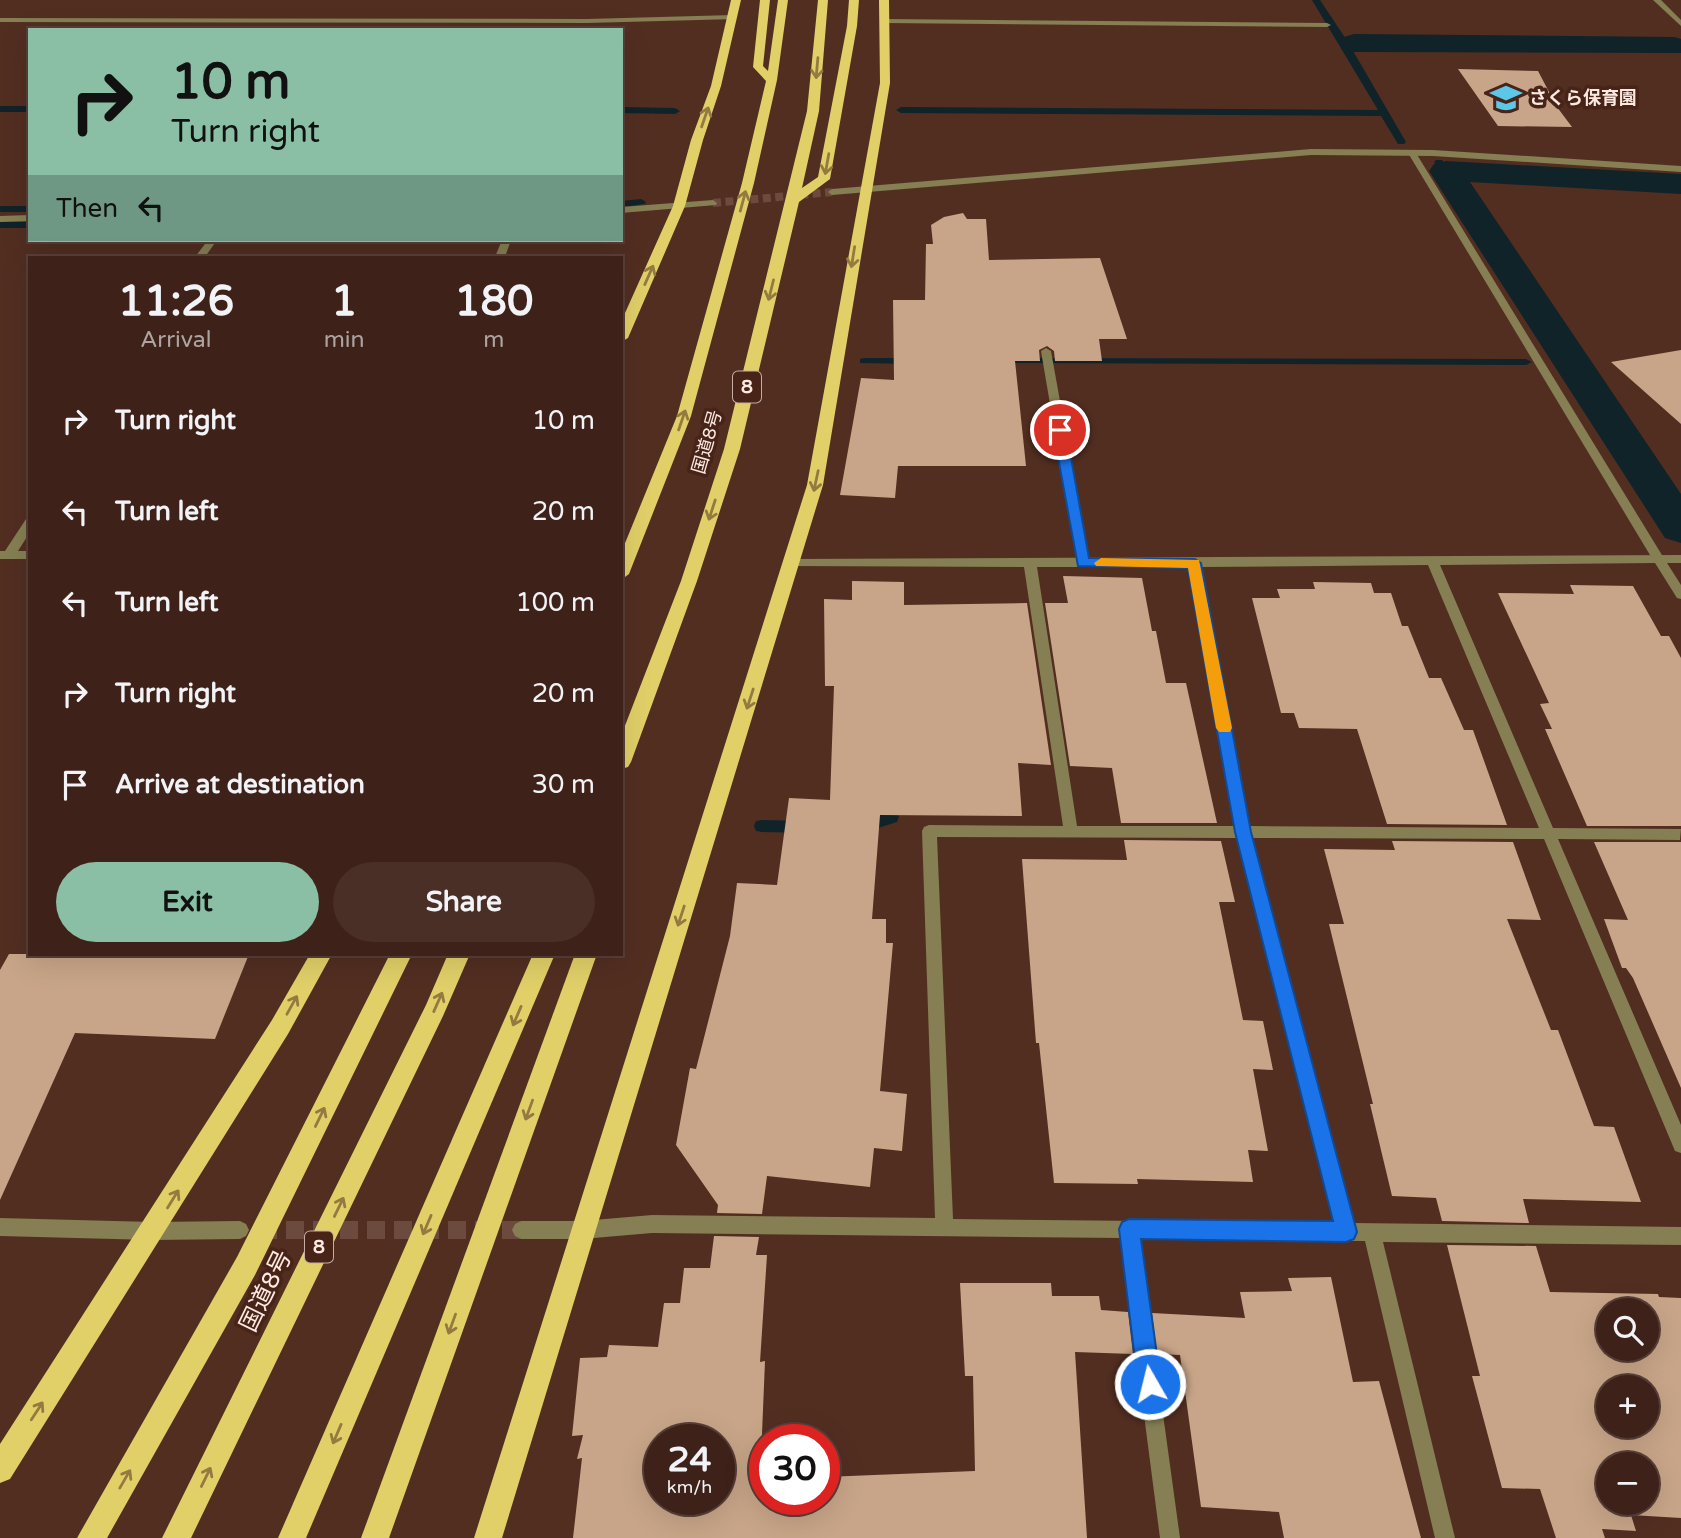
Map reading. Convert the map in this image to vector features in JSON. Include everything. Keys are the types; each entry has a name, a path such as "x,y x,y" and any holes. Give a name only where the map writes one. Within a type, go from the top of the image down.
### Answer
{"highway":[{"path":"623,333 679,206 697,140 716,86 736,0"},
{"path":"765,0 758,67 772,80"},
{"name":"国道8号","path":"623,569 684,416 748,183 772,80 783,0"},
{"name":"国道8号","path":"623,757 689,581 732,449 813,111 823,0"},
{"path":"793,200 824,179 852,26 854,0"},
{"path":"488,1538 815,485 886,83 884,0"},
{"path":"623,543 641,527"},
{"path":"0,1469 280,1027 320,956"},
{"path":"91,1538 246,1266 400,956"},
{"name":"国道8号","path":"176,1538 435,1009 458,956"},
{"path":"292,1538 543,956"},
{"path":"375,1538 585,956"}],"street":[{"path":"1657,0 1681,24"},
{"path":"0,20 587,21 733,17"},
{"path":"885,20 1327,25"},
{"path":"584,28 587,21"},
{"path":"832,192 1311,152 1412,153 1681,169"},
{"path":"1412,153 1681,595"},
{"path":"623,210 713,203"},
{"path":"0,219 28,219"},
{"path":"1046,353 1083,562"},
{"path":"4,555 28,525"},
{"path":"4,555 28,555"},
{"path":"793,562 1195,563 1681,559"},
{"path":"1432,560 1681,1145"},
{"path":"1030,562 1071,831"},
{"path":"1195,563 1243,832 1346,1232"},
{"path":"944,1227 929,831 1680,834"},
{"path":"521,1230 582,1230 652,1224 1681,1236"},
{"path":"0,1227 240,1230"},
{"path":"1129,1229 1170,1538"},
{"path":"1372,1232 1445,1538"}],"building":[{"path":"1458,69 1538,71 1557,107 1572,127 1498,126"},
{"path":"963,213 967,219 986,219 989,260 1100,258 1127,339 1099,339 1102,361 1055,361 1054,351 1047,346 1039,350 1040,361 1015,361 1026,466 898,466 895,498 840,495 861,378 894,380 893,300 925,300 926,244 933,244 931,225 944,217"},
{"path":"1681,350 1681,424 1611,362"},
{"path":"1063,576 1142,578 1166,683 1186,683 1217,823 1121,823 1112,768 1070,766 1045,603 1068,603"},
{"path":"852,581 904,582 904,605 1027,603 1051,765 1018,763 1022,816 880,815 872,919 886,919 886,943 893,943 880,1091 907,1094 902,1151 874,1148 870,1187 767,1176 762,1214 717,1213 718,1205 676,1145 690,1068 696,1069 730,936 737,883 777,885 789,798 830,800 834,686 825,686 824,599 852,600"},
{"path":"1313,582 1371,583 1374,593 1391,593 1402,626 1408,626 1429,678 1441,678 1464,730 1473,730 1507,825 1387,824 1357,729 1299,728 1294,713 1281,713 1252,598 1280,598 1277,589 1315,589"},
{"path":"1570,585 1633,586 1661,636 1669,636 1681,658 1681,826 1587,826 1545,729 1552,729 1540,704 1549,703 1498,593 1574,594"},
{"path":"1124,840 1221,841 1235,902 1219,902 1243,1020 1263,1021 1273,1070 1253,1069 1268,1151 1248,1150 1253,1182 1137,1179 1138,1184 1054,1183 1039,1043 1036,1043 1022,859 1127,860"},
{"path":"1392,841 1513,842 1541,920 1507,919 1551,1030 1558,1030 1594,1126 1614,1127 1641,1202 1523,1199 1529,1223 1442,1221 1436,1198 1392,1196 1370,1104 1373,1104 1329,924 1344,924 1324,849 1395,850"},
{"path":"1594,842 1681,842 1681,1088 1633,978 1626,968 1622,968 1604,919 1628,920"},
{"path":"9,954 248,956 215,1039 75,1033 0,1200 0,970"},
{"path":"714,1236 759,1237 756,1255 767,1255 760,1362 765,1361 762,1424 749,1424 749,1515 840,1515 840,1476 975,1471 973,1376 965,1376 960,1283 1051,1283 1052,1296 1099,1296 1101,1310 1128,1312 1133,1354 1075,1352 1087,1538 573,1538 582,1458 577,1459 583,1435 572,1436 580,1358 607,1357 609,1345 658,1347 664,1303 680,1303 684,1268 710,1268"},
{"path":"1447,1245 1536,1246 1550,1292 1658,1294 1659,1297 1681,1298 1681,1518 1631,1515 1636,1531 1602,1529 1605,1538 1556,1538 1540,1489 1502,1488 1472,1376 1480,1376"},
{"path":"1331,1277 1353,1382 1379,1381 1421,1538 1284,1538 1279,1512 1201,1507 1180,1355 1157,1354 1152,1313 1245,1318 1240,1292 1292,1291 1288,1278"}],"waterway":[{"path":"1316,0 1343,41"},
{"path":"1343,41 1351,42"},
{"path":"1343,41 1401,142"},
{"path":"1354,43 1675,46"},
{"path":"0,109 28,109"},
{"path":"623,110 675,111"},
{"path":"901,110 1382,113"},
{"path":"1439,162 1446,171"},
{"path":"1681,184 1446,171 1681,528"},
{"path":"623,204 641,202"},
{"path":"0,209 28,209"},
{"path":"0,225 28,225"},
{"path":"864,361 914,361"},
{"path":"999,361 1526,362"},
{"path":"1560,362 1572,362"},
{"path":"859,828 891,817"},
{"path":"762,826 805,827"}],"tunnel":[{"path":"713,203 832,192"},
{"path":"259,1230 521,1230"}],"slow traffic":[{"path":"1101,563 1195,563 1224,728"}],"place":[{"name":"さくら保育園","path":"1506,98"}],"route":[{"path":"1060,430 1083,562 1195,563 1243,832 1346,1232 1129,1229 1150,1384"}]}
